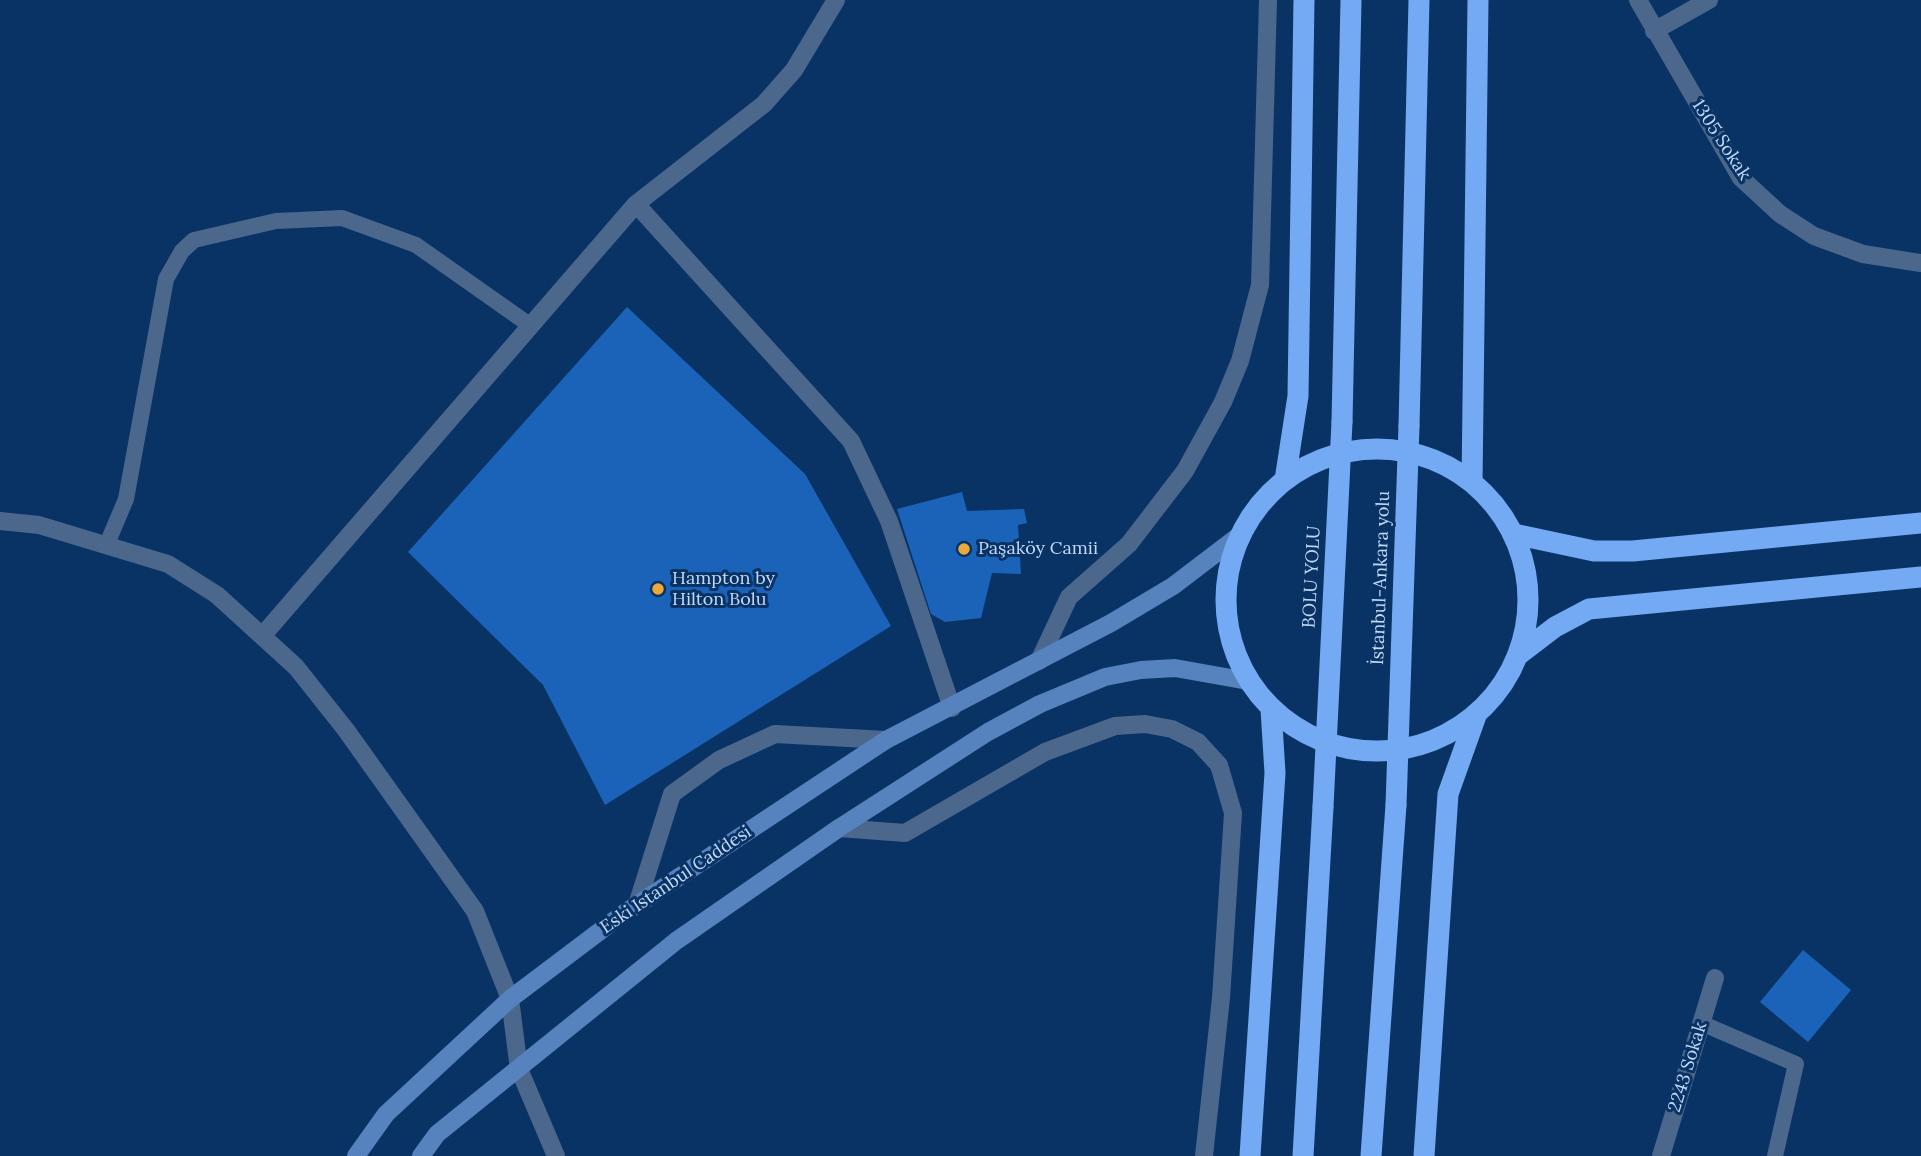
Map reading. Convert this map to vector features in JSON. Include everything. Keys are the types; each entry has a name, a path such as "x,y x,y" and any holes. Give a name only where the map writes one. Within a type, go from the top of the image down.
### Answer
{"highway":[{"path":"1285,480 1298,396 1304,0"},
{"name":"BOLU YOLU","path":"1303,1156 1342,422 1351,0"},
{"name":"İstanbul-Ankara yolu","path":"1371,1156 1396,805 1409,426 1419,0"},
{"path":"1472,482 1478,0"},
{"path":"1359,450 1399,450 1438,461 1472,482 1500,512 1514,534 1524,560 1528,587 1527,620 1517,656 1500,687 1477,713 1446,735 1410,748 1373,752 1336,746 1301,732 1271,709 1248,681 1232,647 1226,609 1229,572 1240,534 1260,505 1285,480 1320,460 1359,450"},
{"path":"1514,534 1594,551 1633,551 1921,523"},
{"path":"1517,656 1555,627 1590,609 1921,577"},
{"path":"1250,1156 1275,773 1271,709"},
{"path":"1424,1156 1448,794 1477,713"}],"main road":[{"name":"Eski Istanbul Caddesi","path":"356,1156 386,1114 510,999 637,905 886,740 952,708 1173,586 1240,534"},
{"path":"421,1156 437,1134 676,941 839,828 988,732 1040,704 1105,677 1175,668 1248,681"}],"street":[{"path":"263,635 636,204 764,104 794,70 836,0"},
{"path":"1039,661 1069,597 1129,544 1185,471 1217,414 1240,361 1260,285 1268,0"},
{"name":"1305 Sokak","path":"1638,0 1741,178 1780,214 1814,236 1863,254 1921,263"},
{"path":"1654,31 1709,0"},
{"path":"636,204 851,441 889,521 952,708"},
{"path":"0,521 39,525 169,564 217,595 296,667 346,730 475,911 510,999 519,1069 556,1156"},
{"path":"839,828 905,833 1045,752 1115,726 1145,724 1172,729 1198,741 1219,765 1233,813 1221,998 1204,1156"},
{"path":"637,905 672,794 719,760 775,734 886,740"},
{"name":"2243 Sokak","path":"1661,1156 1715,978"}],"lane":[{"path":"107,544 126,499 166,279 181,251 194,240 276,221 342,218 416,245 531,326"},
{"path":"1701,1023 1796,1064 1775,1156"}],"building":[{"name":"Hampton by Hilton Bolu","path":"627,307 805,474 891,626 605,805 543,685 408,552"},
{"name":"Paşaköy Camii","path":"962,492 967,511 1024,509 1027,523 1018,525 1021,574 992,573 981,618 945,622 931,614 897,509"},
{"path":"1803,950 1851,990 1808,1042 1760,1002"}],"place":[{"name":"Paşaköy Camii","path":"964,549"},
{"name":"Hampton by Hilton Bolu","path":"658,589"}]}
